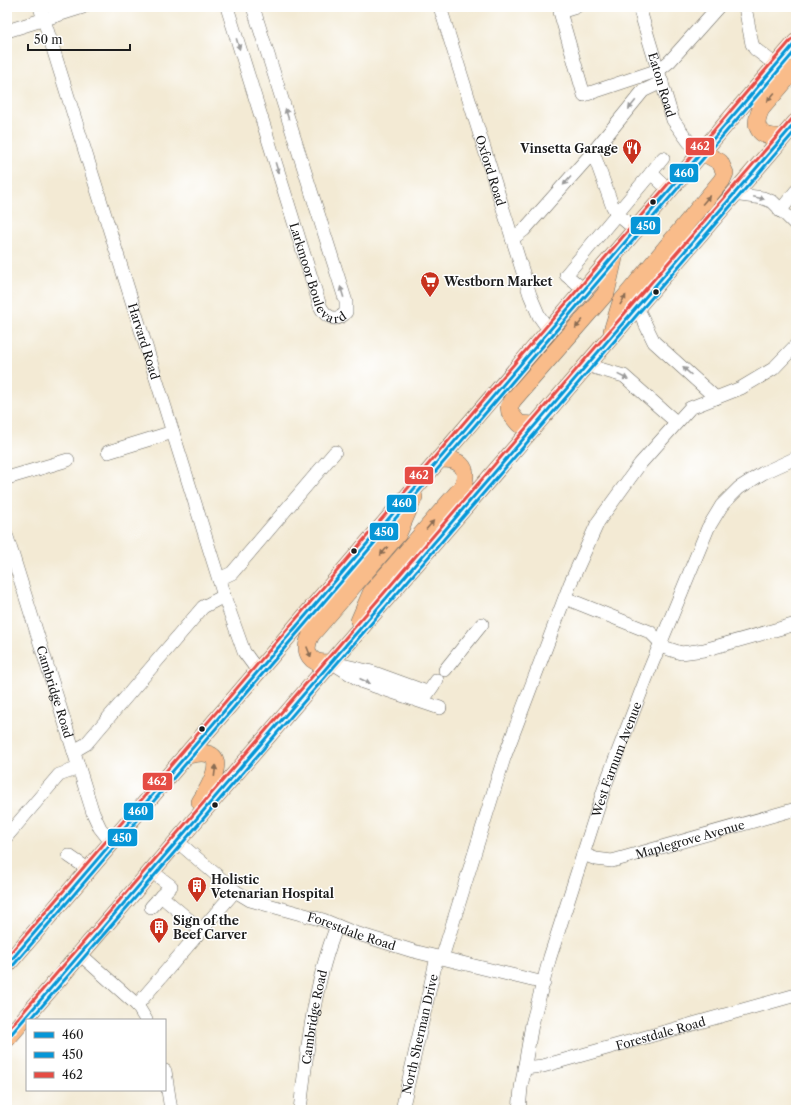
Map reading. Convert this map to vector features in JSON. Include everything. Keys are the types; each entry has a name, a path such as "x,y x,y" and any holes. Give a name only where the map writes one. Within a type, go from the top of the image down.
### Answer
{"main road":[{"path":"7,965 796,42"},
{"path":"782,137 766,136 760,132 757,125 757,117 761,109 796,68"},
{"path":"7,1039 796,122"},
{"path":"611,337 621,302 722,180 724,173 720,162 702,152"},
{"path":"534,425 519,424 514,419 509,407 513,400 606,292 615,254"},
{"path":"353,636 371,593 463,486 466,478 465,471 461,465 448,459 439,459"},
{"path":"331,662 323,664 315,662 307,650 306,643 311,634 398,534 421,480"},
{"path":"178,842 213,782 216,766 212,756 206,753 199,752 185,756"}],"street":[{"path":"7,31 42,13 83,7"},
{"name":"Larkmoor Boulevard","path":"226,7 320,306 327,315 337,319 342,317 346,312 346,302 253,7"},
{"name":"Oxford Road","path":"440,7 532,300 539,316 549,330"},
{"path":"576,7 560,12 584,95 660,76"},
{"name":"Eaton Road","path":"639,7 675,125 689,142 702,152"},
{"path":"512,239 524,230 593,152 643,91 660,76 670,61 718,7"},
{"path":"745,7 752,44 755,49 776,65"},
{"name":"Harvard Road","path":"42,13 224,596 244,652 258,671"},
{"path":"593,152 612,205 617,214 635,229"},
{"path":"584,290 566,275 663,158"},
{"path":"651,173 669,190"},
{"path":"780,211 796,192"},
{"path":"733,194 763,198 773,202 780,211 796,225"},
{"path":"636,307 654,342 716,398"},
{"name":"North Sherman Drive","path":"402,1110 439,958 504,758 565,598 598,522 640,464 690,408 741,388 773,370 796,344"},
{"path":"586,365 624,376 676,422"},
{"path":"108,452 173,432"},
{"path":"219,579 232,572 335,452"},
{"name":"West Farnum Avenue","path":"519,1110 524,1068 532,1024 606,783 661,642 708,528 722,505 739,488 762,473 796,458"},
{"path":"7,478 68,460"},
{"name":"Cambridge Road","path":"7,537 94,813 100,828 111,842"},
{"path":"74,750 86,744 203,607 224,596"},
{"path":"565,598 650,632 672,651 681,653 704,650 796,624"},
{"path":"424,697 482,624"},
{"path":"331,662 363,682 424,697 440,708"},
{"path":"7,836 59,775 79,768"},
{"name":"Maplegrove Avenue","path":"583,854 612,861 796,809"},
{"name":"Forestdale Road","path":"178,842 235,891 250,900 308,915 352,932 439,958 544,983"},
{"path":"69,856 88,869"},
{"path":"150,907 171,886 151,871"},
{"path":"137,1005 235,891"},
{"path":"161,896 201,930"},
{"name":"Cambridge Road","path":"300,1110 312,1020 330,946 337,926"},
{"path":"81,954 137,1005 145,1019"},
{"name":"Forestdale Road","path":"524,1068 543,1066 796,996"},
{"path":"166,1078 171,1110"}],"transit line":[{"name":"462","path":"7,957 792,39"},
{"name":"460","path":"7,965 796,42"},
{"name":"450","path":"11,968 796,50"},
{"name":"462","path":"7,1031 792,119"},
{"name":"460","path":"7,1039 796,122"},
{"name":"450","path":"31,1019 796,130"}],"place":[{"name":"Vinsetta Garage","path":"632,165"},
{"name":"Westborn Market","path":"430,298"},
{"name":"Holistic Vetenarian Hospital","path":"197,903"},
{"name":"Sign of the Beef Carver","path":"159,944"}]}
